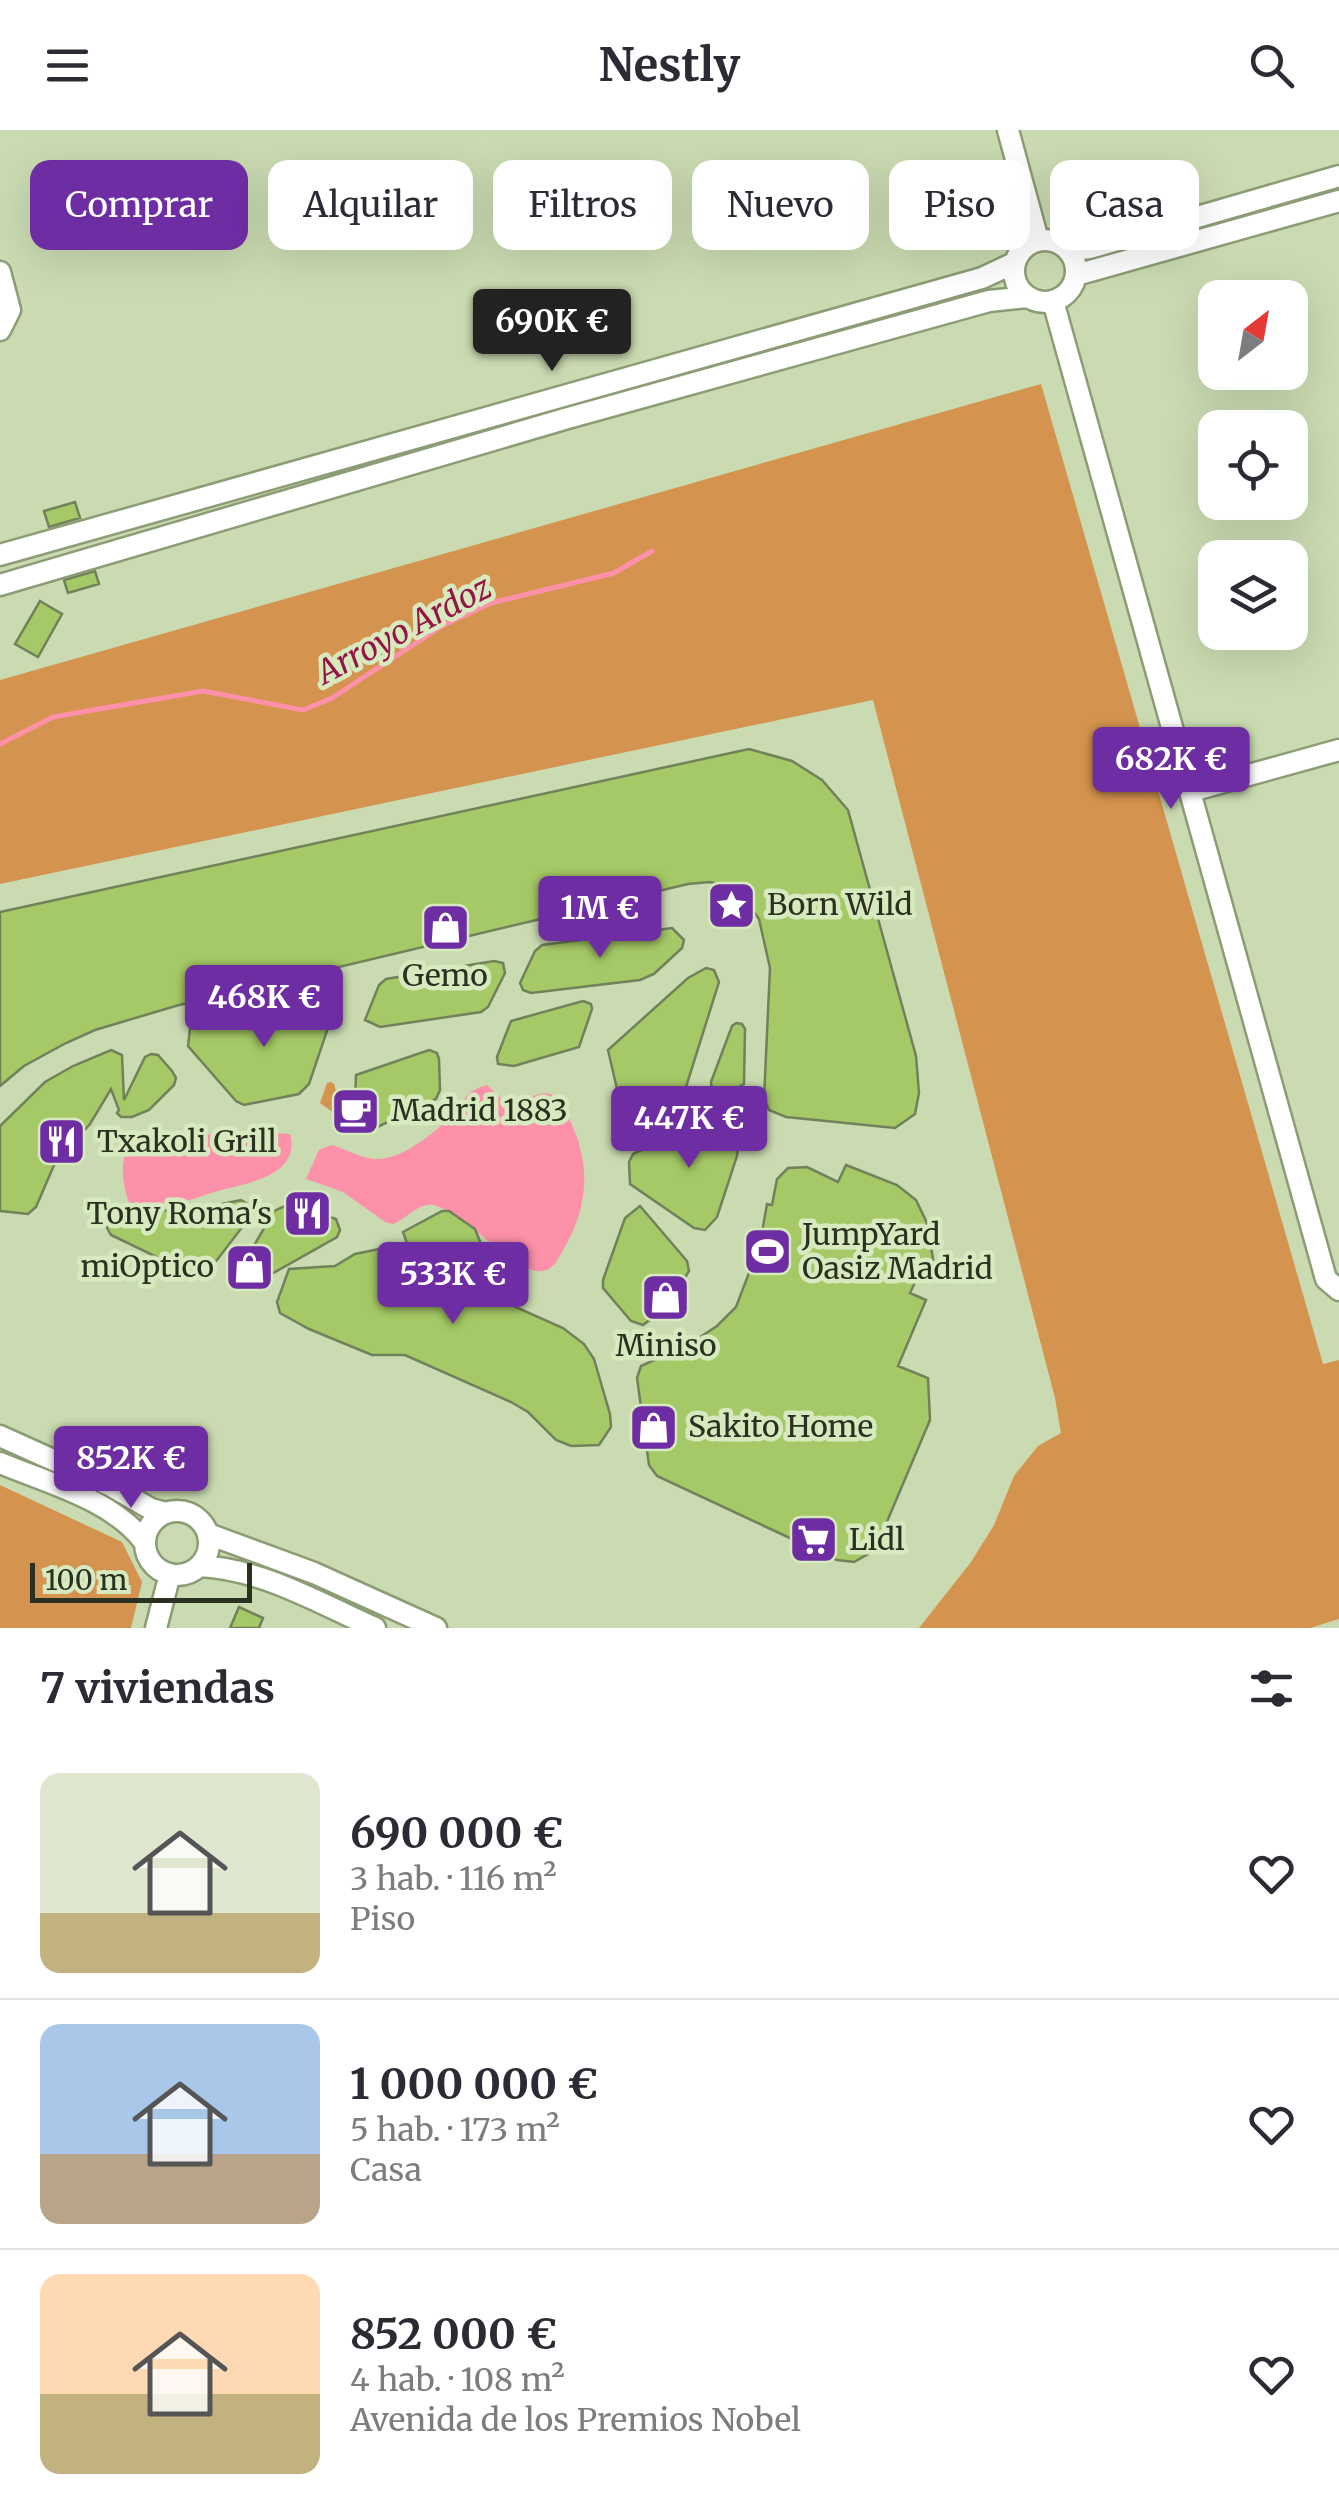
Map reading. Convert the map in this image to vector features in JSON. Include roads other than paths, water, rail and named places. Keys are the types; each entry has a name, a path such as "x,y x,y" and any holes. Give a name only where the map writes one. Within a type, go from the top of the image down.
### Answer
{"street":[{"path":"1008,130 1038,240"},
{"path":"1199,216 1339,176"},
{"path":"1076,276 1339,201"},
{"path":"1028,297 1016,282 1014,264 1023,248 1038,240 1050,241"},
{"path":"0,585 587,413 989,301 1028,297 1053,301 1068,292 1076,276 1069,250"},
{"path":"0,555 982,278 1014,264"},
{"path":"0,272 10,310 0,330"},
{"path":"1053,301 1326,1279 1339,1290"},
{"path":"1191,790 1339,750"},
{"path":"0,1436 152,1509 193,1515 202,1522 210,1546 200,1566 188,1574 170,1574 151,1562 145,1544 125,1521 0,1463"},
{"path":"145,1544 147,1531 166,1512"},
{"path":"208,1534 267,1554 436,1628"},
{"path":"200,1566 256,1576 375,1628"},
{"path":"156,1628 170,1574"}],"waterway":[{"name":"Arroyo Ardoz","path":"0,744 53,717 203,691 303,710 332,698 442,626 491,603 614,573 652,551"}],"place":[{"name":"Born Wild","path":"732,905"},
{"name":"Gemo","path":"445,927"},
{"name":"Madrid 1883","path":"356,1111"},
{"name":"Txakoli Grill","path":"62,1142"},
{"name":"Tony Roma's","path":"307,1214"},
{"name":"JumpYard Oasiz Madrid","path":"767,1252"},
{"name":"miOptico","path":"249,1267"},
{"name":"Miniso","path":"666,1297"},
{"name":"Sakito Home","path":"653,1427"},
{"name":"Lidl","path":"814,1540"}]}
